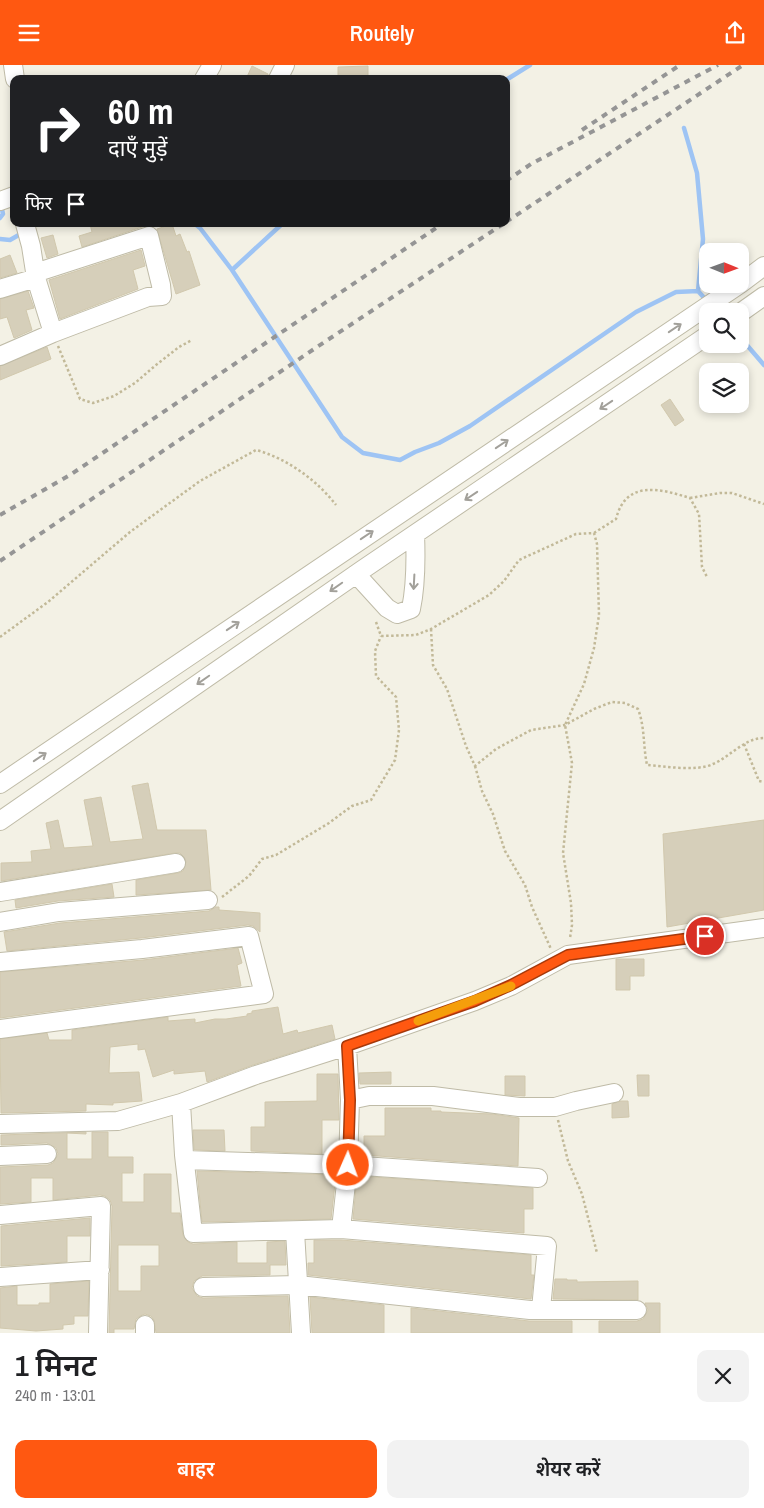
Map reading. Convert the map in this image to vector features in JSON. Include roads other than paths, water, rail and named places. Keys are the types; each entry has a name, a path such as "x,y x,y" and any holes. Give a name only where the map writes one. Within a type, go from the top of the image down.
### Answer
{"street":[{"path":"26,227 36,275 53,333"},
{"path":"0,289 148,236 154,255 162,296 148,297 53,333 0,356"},
{"path":"749,277 764,266"},
{"path":"0,784 727,293"},
{"path":"749,307 764,296"},
{"path":"0,821 356,573 699,341"},
{"path":"356,573 387,608 397,614 411,609 416,553 415,534"},
{"path":"0,892 176,863"},
{"path":"0,897 3,922 59,912 208,901"},
{"path":"0,1123 118,1121 181,1103 256,1075 347,1046 475,1001 511,985 562,958 764,928"},
{"path":"0,961 142,949 249,936 264,994 0,1029"},
{"path":"341,1229 348,1165 350,1100 347,1046"},
{"path":"350,1100 369,1096 433,1096 519,1107 555,1107 614,1093"},
{"path":"181,1103 193,1233 341,1229 547,1246 541,1309"},
{"path":"0,1156 47,1154"},
{"path":"185,1159 348,1165 538,1178"},
{"path":"0,1215 101,1206 100,1270 93,1333"},
{"path":"295,1231 301,1333"},
{"path":"0,1277 100,1270"},
{"path":"203,1287 298,1285 530,1310 637,1310"}],"waterway":[{"path":"510,78 530,65"},
{"path":"684,128 697,173 703,239 698,291"},
{"path":"0,218 3,214 1,205"},
{"path":"199,227 232,270 342,437 363,453 400,460 439,443 470,426 636,312 676,292 698,291 707,301"},
{"path":"232,270 279,227"},
{"path":"0,239 10,240 24,232"},
{"path":"749,348 764,365"}],"railway":[{"path":"582,130 680,65"},
{"path":"510,178 531,164 718,65"},
{"path":"510,219 743,65"},
{"path":"0,515 70,475 438,227"},
{"path":"0,561 498,227"}]}
